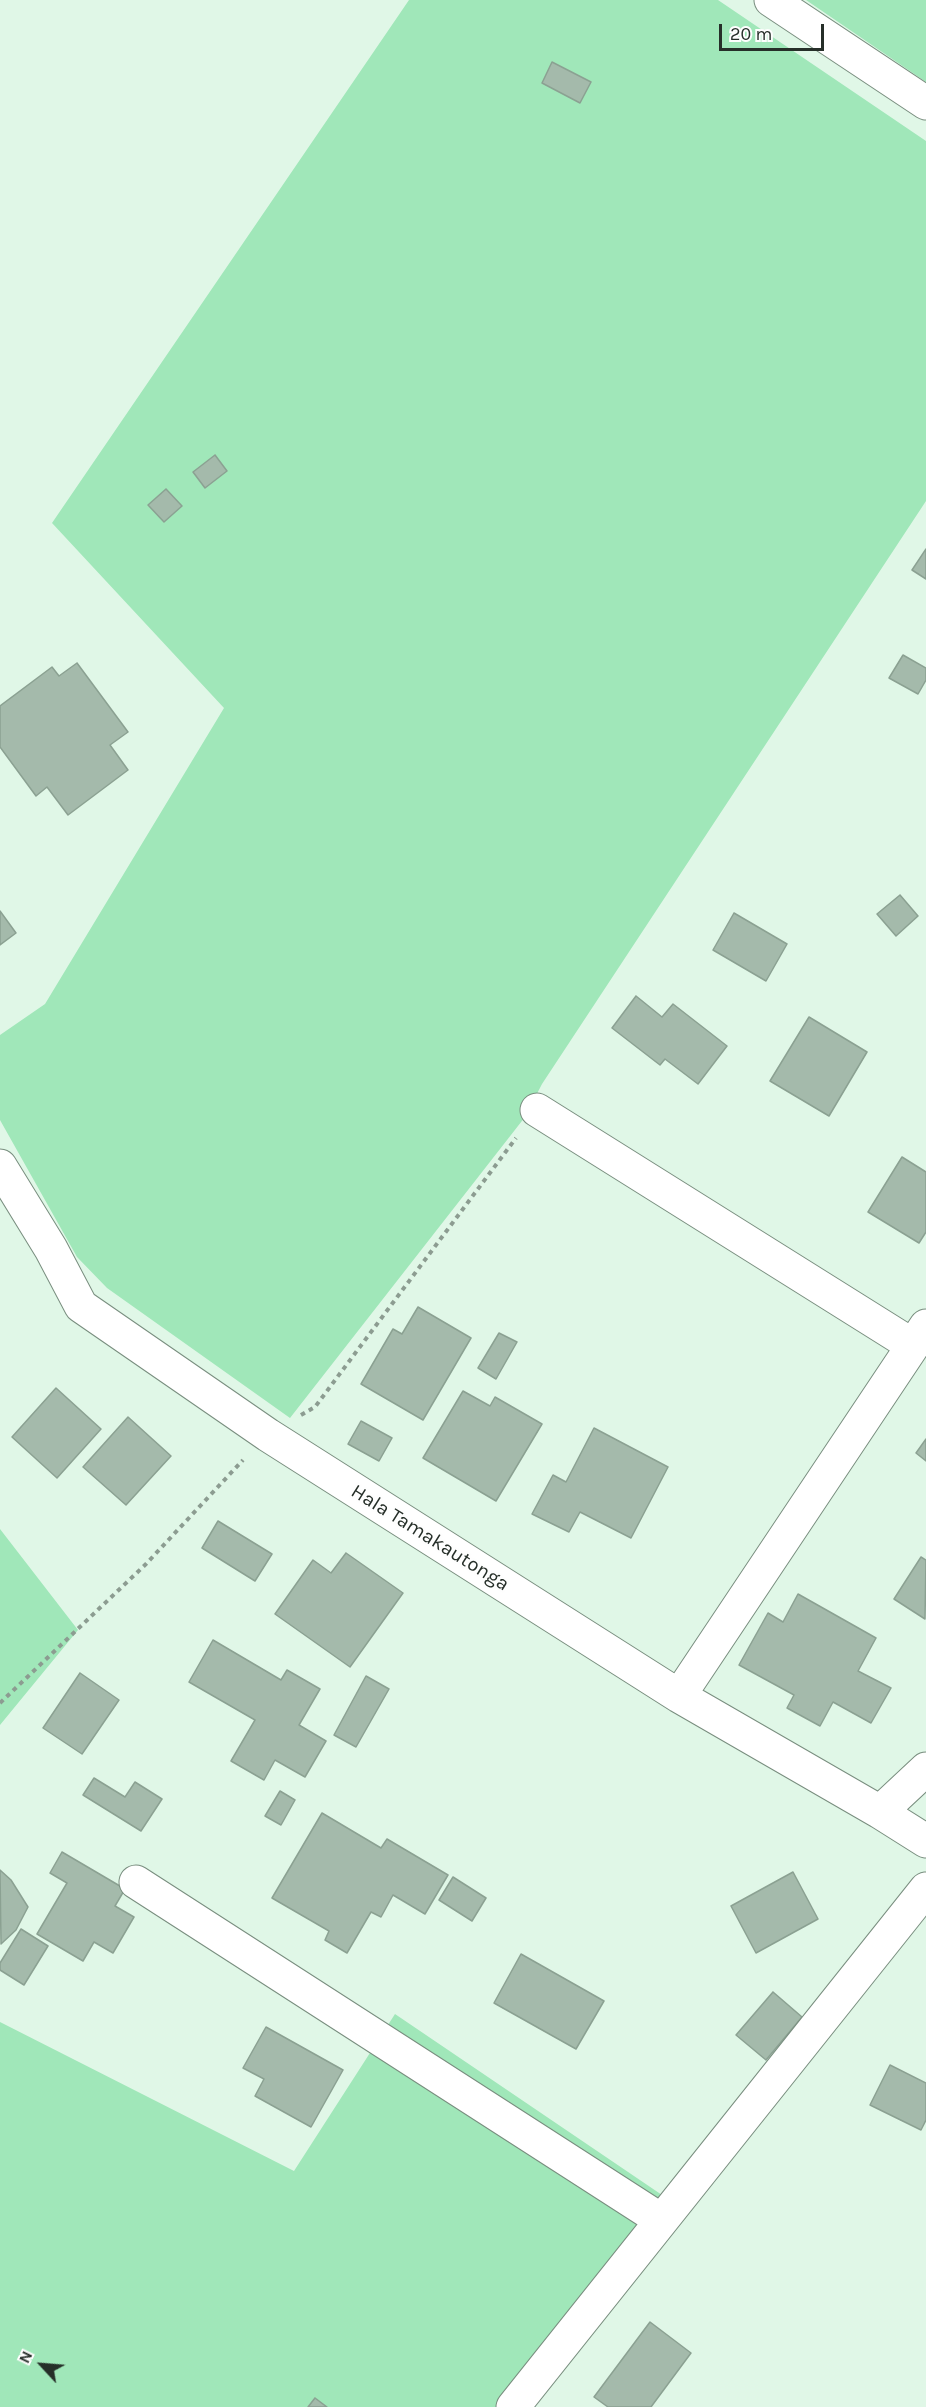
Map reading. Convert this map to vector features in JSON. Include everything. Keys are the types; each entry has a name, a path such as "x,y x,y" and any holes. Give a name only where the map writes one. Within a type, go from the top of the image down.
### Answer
{"street":[{"path":"771,0 926,104"},
{"path":"537,1110 919,1335 679,1696"},
{"name":"Hala Tamakautonga","path":"0,1166 51,1249 81,1306 268,1435 679,1696 926,1841"},
{"path":"880,1812 926,1769"},
{"path":"136,1882 661,2220"},
{"path":"513,2407 926,1889"}],"green space":[{"path":"409,0 718,0 926,141 926,501 542,1084 525,1117 290,1418 107,1288 77,1257 0,1120 0,1035 45,1004 224,708 52,523"},
{"path":"806,0 926,0 926,82"},
{"path":"0,1529 78,1630 0,1725"},
{"path":"395,2014 662,2195 497,2407 0,2407 0,2022 294,2171"}],"building":[{"path":"552,62 591,82 580,103 542,83"},
{"path":"215,455 227,471 205,488 193,472"},
{"path":"166,489 182,506 164,522 148,505"},
{"path":"926,549 926,579 912,570"},
{"path":"903,655 926,668 926,680 918,694 889,678"},
{"path":"77,663 128,732 110,745 128,770 68,815 47,787 36,796 0,747 0,706 52,667 59,676"},
{"path":"900,895 918,916 896,936 877,914"},
{"path":"0,911 16,933 0,945"},
{"path":"734,913 787,944 766,981 713,950"},
{"path":"636,996 662,1017 673,1004 727,1046 698,1084 665,1059 660,1065 612,1028"},
{"path":"809,1017 867,1052 829,1116 770,1081"},
{"path":"902,1157 926,1172 926,1232 919,1243 868,1212"},
{"path":"418,1307 471,1338 423,1420 361,1384 393,1329 402,1334"},
{"path":"499,1333 517,1342 496,1379 478,1368"},
{"path":"56,1388 101,1429 57,1478 12,1437"},
{"path":"463,1391 490,1406 495,1397 542,1424 496,1501 423,1458"},
{"path":"128,1417 171,1456 126,1505 83,1467"},
{"path":"361,1421 392,1438 379,1461 348,1444"},
{"path":"594,1428 668,1467 631,1538 580,1512 569,1532 532,1514 553,1475 566,1482"},
{"path":"926,1439 926,1461 916,1453"},
{"path":"218,1521 272,1554 255,1581 202,1548"},
{"path":"346,1553 403,1593 350,1667 275,1614 313,1560 331,1573"},
{"path":"921,1557 926,1560 925,1619 894,1599"},
{"path":"798,1594 876,1638 858,1671 891,1688 871,1723 833,1702 820,1726 787,1708 794,1695 739,1665 768,1613 783,1622"},
{"path":"213,1640 281,1680 287,1670 320,1689 299,1725 326,1741 305,1777 275,1760 264,1780 231,1761 255,1720 189,1682"},
{"path":"80,1673 119,1700 82,1754 43,1728"},
{"path":"366,1676 389,1689 356,1747 334,1735"},
{"path":"94,1778 125,1797 135,1782 162,1799 141,1831 83,1795"},
{"path":"280,1791 295,1800 281,1825 265,1816"},
{"path":"322,1813 381,1848 387,1839 448,1875 425,1914 393,1895 381,1917 371,1912 347,1953 325,1940 329,1931 272,1898"},
{"path":"62,1852 125,1889 115,1906 134,1917 113,1953 94,1942 83,1961 37,1934 67,1883 50,1873"},
{"path":"0,1870 11,1880 28,1907 16,1930 1,1944"},
{"path":"793,1872 818,1919 756,1953 731,1906"},
{"path":"453,1877 486,1898 472,1921 439,1900"},
{"path":"21,1929 48,1946 24,1985 0,1970 0,1963"},
{"path":"521,1954 604,2001 576,2049 494,2003"},
{"path":"773,1992 802,2017 766,2060 736,2035"},
{"path":"266,2027 343,2070 311,2127 255,2096 264,2079 243,2068"},
{"path":"890,2065 926,2083 926,2120 921,2130 870,2105"},
{"path":"650,2322 691,2353 651,2407 608,2407 594,2397"},
{"path":"315,2398 327,2407 308,2407"}]}
